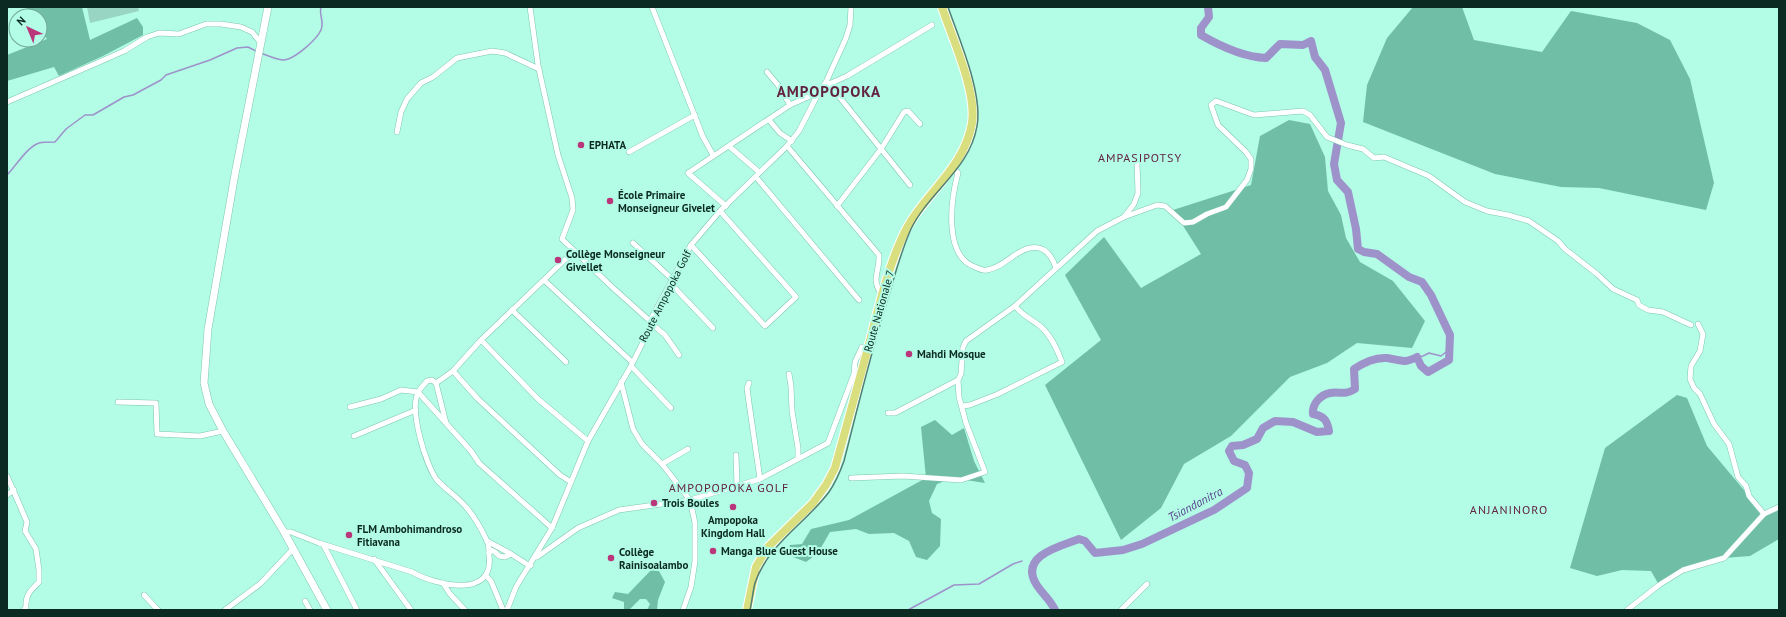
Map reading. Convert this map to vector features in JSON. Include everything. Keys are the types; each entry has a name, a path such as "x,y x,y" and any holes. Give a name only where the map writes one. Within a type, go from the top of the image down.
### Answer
{"main road":[{"name":"Route Nationale 7","path":"747,610 756,567 767,548 813,503 826,485 835,468 883,295 902,238 911,219 953,169 963,151 969,135 972,122 972,107 967,80 942,7"}],"street":[{"path":"268,7 235,174 208,329 204,365 204,383 210,404 223,431 284,532 327,610"},
{"path":"530,7 539,69 558,155 572,198 573,210 562,239 665,335 679,355"},
{"path":"652,7 703,137 713,155"},
{"name":"Route Ampopoka Golf","path":"530,566 552,528 588,441 631,364 691,245 720,210 726,206 792,141 799,131 819,92 828,83 850,25 851,7"},
{"path":"7,102 124,51 147,37 159,33 179,34 206,24 221,24 241,27 252,32 259,50"},
{"path":"910,185 828,83 847,76 932,25"},
{"path":"397,132 401,112 406,99 421,83 457,58 492,52 505,53 539,69"},
{"path":"767,72 778,85 790,105"},
{"path":"726,206 688,173 713,155 730,147 790,105 819,92"},
{"path":"851,478 903,476 961,480 985,472 966,423 963,406 959,398 958,380 961,374 963,347 966,340 1015,306 1097,231 1124,217 1157,205 1165,206 1184,223 1192,222 1206,214 1226,207 1247,180 1251,169 1251,159 1237,142 1218,125 1211,105 1216,101 1254,115 1303,111 1310,115 1327,137 1347,146 1363,149 1374,158 1384,157 1429,176 1465,202 1487,211 1528,221 1558,241 1565,249 1613,288 1638,300 1639,305 1648,310 1663,312 1691,325"},
{"path":"837,206 881,149 904,112 908,111 920,124"},
{"path":"629,152 695,115"},
{"path":"769,120 780,133 792,141"},
{"path":"787,146 879,255 880,261 876,279 876,287 883,295"},
{"path":"730,147 759,172"},
{"path":"1124,217 1134,204 1138,193 1137,162"},
{"path":"953,169 958,173 951,219 956,247 961,258 970,265 985,271 1001,266 1014,255 1030,248 1045,250 1052,258 1056,268"},
{"path":"756,177 859,300"},
{"path":"691,245 765,326 796,297 720,210"},
{"path":"633,243 672,282 713,328"},
{"path":"436,383 453,371 481,340 574,251"},
{"path":"544,280 631,364 671,408"},
{"path":"963,406 970,405 998,394 1062,362 1048,335 1041,327 1022,314 1015,306"},
{"path":"512,310 566,362"},
{"path":"1698,324 1703,334 1700,351 1691,366 1690,379 1706,405 1714,424 1729,444 1738,477 1746,486 1749,496 1764,514"},
{"path":"481,340 538,399 588,441"},
{"path":"507,610 516,587 537,557 578,528 619,510 690,500 760,479 828,443 854,374 855,362 862,347 868,347"},
{"path":"453,371 478,399 560,475 571,482"},
{"path":"789,374 798,458"},
{"path":"284,532 291,532 323,544 374,559 412,572 424,578 455,585 475,584 486,576 491,566 487,541 466,506 436,479 428,463 421,442 416,410 418,392 427,381 432,380 436,383 446,423"},
{"path":"888,413 895,413 958,380"},
{"path":"621,382 633,429 642,444 662,464 690,500 695,523 695,561 691,587 682,610"},
{"path":"748,383 748,393 760,479"},
{"path":"350,407 377,400 401,390 418,392 471,450 479,463 552,528"},
{"path":"118,402 156,403 157,434 200,436 223,431"},
{"path":"354,436 416,410"},
{"path":"662,464 688,449"},
{"path":"736,455 737,486"},
{"path":"7,476 26,522 25,532 36,549 39,570 39,582 32,588 26,598 26,607 24,610"},
{"path":"7,495 14,490"},
{"path":"1627,610 1659,585 1683,570 1724,558 1764,514 1779,507"},
{"path":"487,541 512,554 530,566"},
{"path":"323,544 357,610"},
{"path":"224,610 260,584 293,549"},
{"path":"489,553 491,550 499,556 506,557 512,554"},
{"path":"374,559 411,610"},
{"path":"486,576 491,581 503,610"},
{"path":"443,583 450,594 464,610"},
{"path":"1121,610 1147,584"},
{"path":"144,595 158,610"},
{"path":"305,601 310,610"}],"shaded area":[{"path":"87,7 138,7 139,11 90,23"}],"green space":[{"path":"82,7 90,40 137,18 143,27 143,35 103,56 59,76 54,67 7,81 7,55 24,48 48,48 48,8 27,8"},
{"path":"1413,7 1462,7 1474,40 1542,52 1571,11 1637,23 1670,40 1690,79 1714,183 1706,210 1599,188 1561,187 1495,174 1363,122 1367,85 1387,38"},
{"path":"1289,120 1310,124 1325,157 1328,191 1341,215 1346,238 1360,262 1393,281 1425,321 1412,348 1357,343 1327,363 1290,377 1231,436 1184,464 1161,508 1121,540 1045,385 1101,340 1065,275 1104,237 1141,288 1201,254 1173,210 1251,185 1260,136"},
{"path":"1677,395 1687,398 1707,446 1764,514 1779,507 1779,539 1750,556 1724,558 1683,570 1659,585 1651,571 1622,570 1597,576 1570,568 1605,448"},
{"path":"935,420 952,435 964,428 974,461 985,483 953,478 937,484 929,501 932,513 941,519 940,546 927,560 916,557 909,541 894,533 869,534 856,529 830,532 818,553 806,562 788,555 790,545 802,544 811,529 849,520 926,478 921,427"},
{"path":"654,567 659,571 665,582 658,600 657,610 647,610 650,604 646,599 640,599 629,610 624,610 624,602 612,598 615,592 628,594"}],"waterway":[{"path":"261,53 283,60 288,59 300,52 312,42 320,31 322,26 320,12 321,7"},
{"name":"Tsiandanitra","path":"1055,610 1037,586 1032,573 1033,565 1038,558 1045,553 1079,539 1085,541 1095,553 1123,550 1142,544 1214,510 1247,488 1249,473 1245,465 1234,461 1229,451 1232,446 1243,445 1257,439 1263,428 1275,421 1293,422 1317,432 1329,431 1324,419 1313,414 1315,403 1326,394 1348,392 1355,389 1354,369 1369,361 1378,358 1405,361 1417,357 1421,366 1428,372 1449,360 1450,335 1431,295 1422,282 1409,277 1377,254 1364,252 1358,249 1356,229 1348,192 1337,180 1334,164 1341,123 1325,70 1315,57 1311,41 1303,45 1280,44 1266,58 1249,56 1224,47 1201,35 1201,28 1209,17 1208,7"},
{"path":"7,175 30,148 39,143 55,142 66,129 85,115 93,115 124,97 133,95 161,80 166,75 210,60 237,48 248,47 256,51"},
{"path":"1417,357 1429,353 1441,356 1451,348"},
{"path":"908,610 954,585 979,584 1013,564 1022,561"}],"railway":[{"path":"750,610 755,583 761,569 778,545 820,503 838,477 844,461 882,318 907,237 928,203 958,168 973,141 977,126 977,98 964,50 948,7"}],"place":[{"name":"EPHATA","path":"581,145"},
{"name":"École Primaire Monseigneur Givelet","path":"610,201"},
{"name":"Collège Monseigneur Givellet","path":"558,260"},
{"name":"Mahdi Mosque","path":"909,354"},
{"name":"Trois Boules","path":"654,503"},
{"name":"Ampopoka Kingdom Hall","path":"733,507"},
{"name":"FLM Ambohimandroso Fitiavana","path":"349,535"},
{"name":"Manga Blue Guest House","path":"713,551"},
{"name":"Collège Rainisoalambo","path":"611,558"}],"district":[{"name":"AMPOPOPOKA","path":"829,91"},
{"name":"AMPASIPOTSY","path":"1140,157"},
{"name":"AMPOPOPOKA GOLF","path":"729,487"},
{"name":"ANJANINORO","path":"1509,509"}]}
